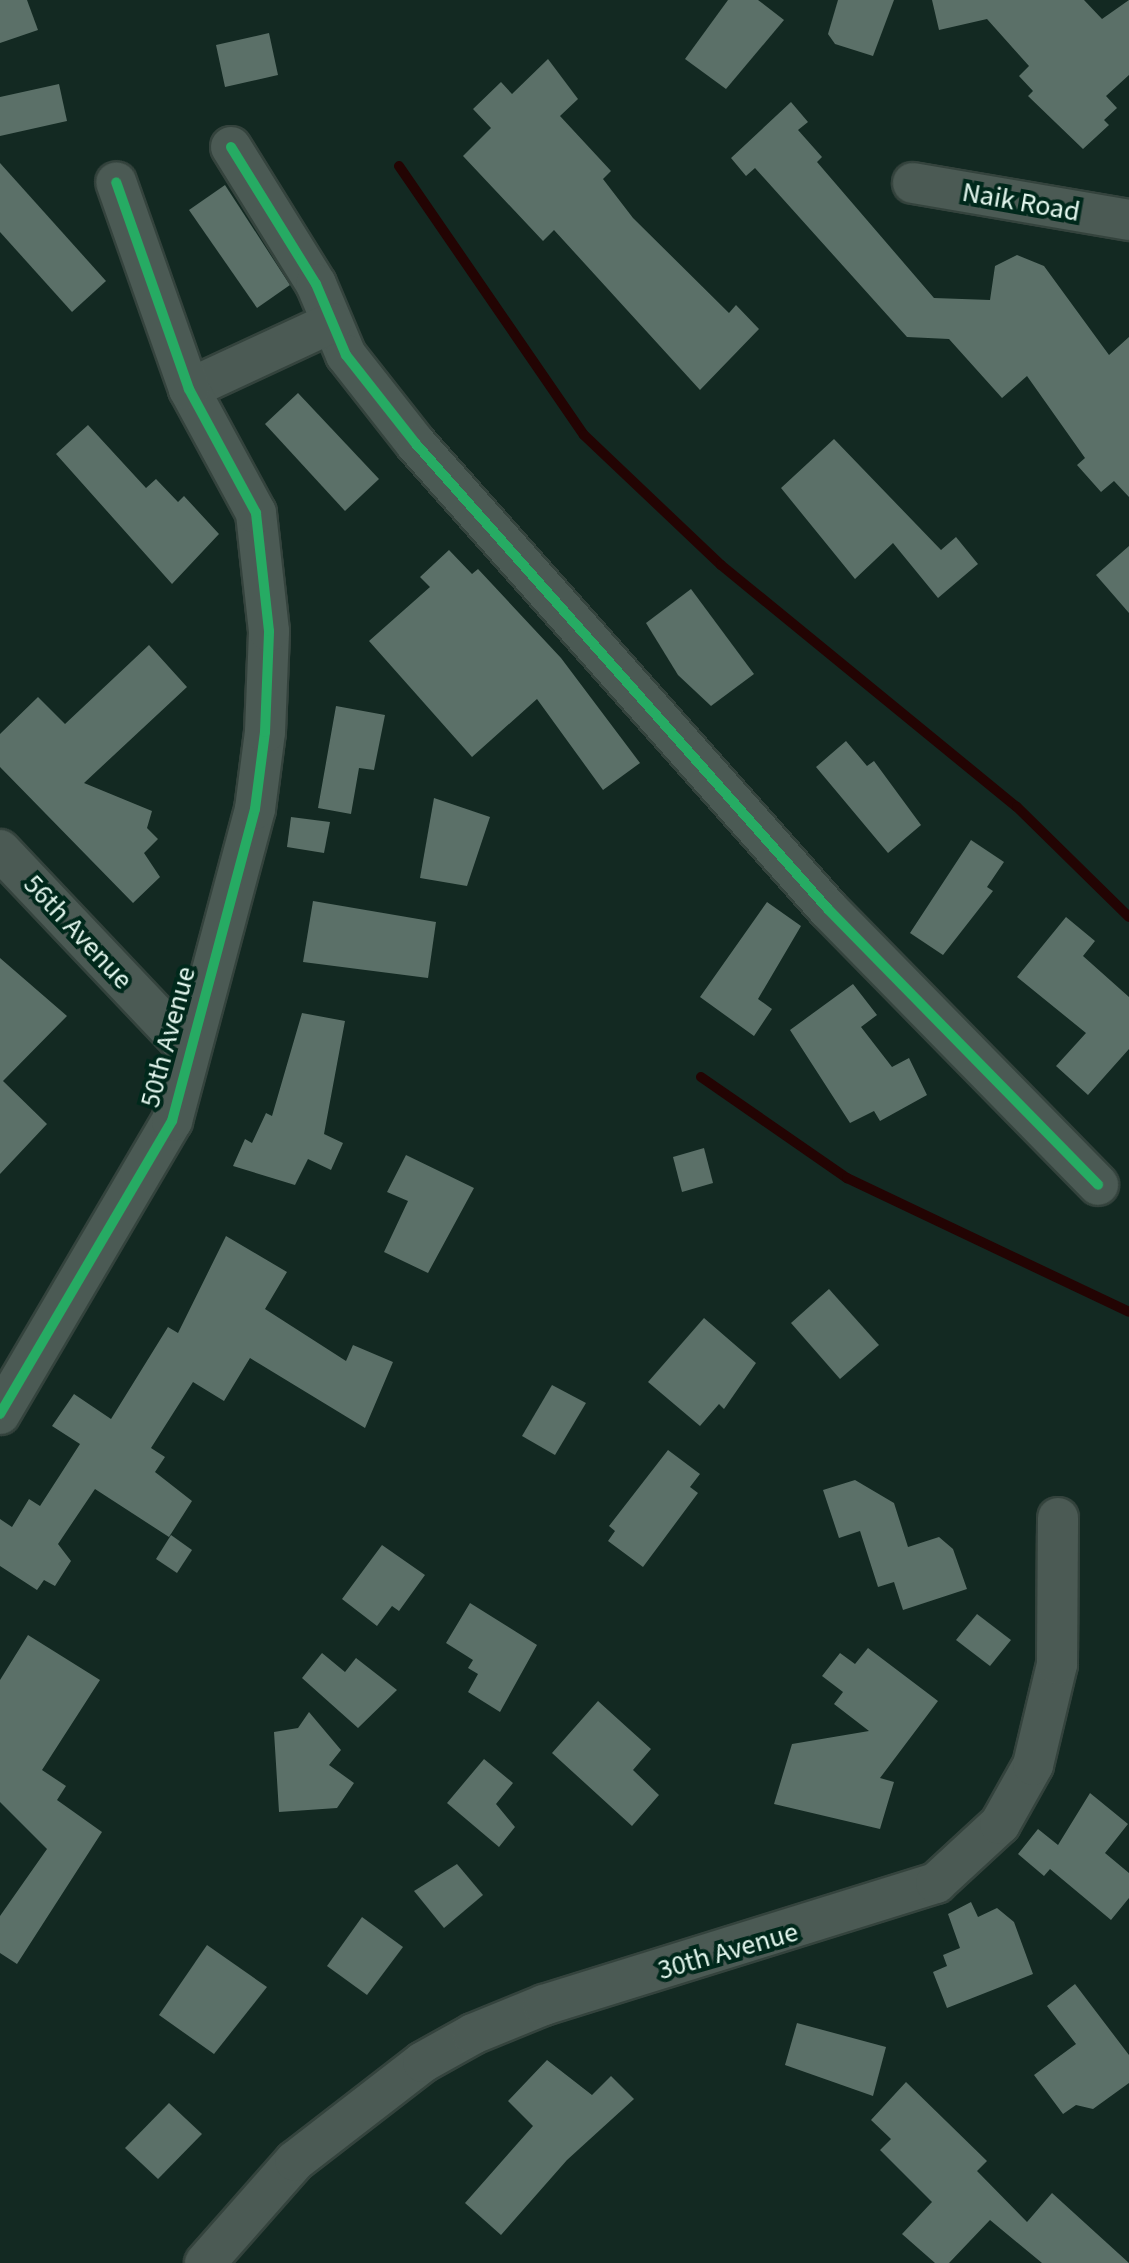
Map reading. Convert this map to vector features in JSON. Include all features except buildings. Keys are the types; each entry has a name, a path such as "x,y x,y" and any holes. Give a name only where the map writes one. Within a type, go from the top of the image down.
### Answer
{"street":[{"path":"231,147 316,284 346,355 416,444 609,654 730,801 1098,1185"},
{"name":"50th Avenue","path":"0,1414 156,1158 255,809 269,631 256,513 189,389 116,182"},
{"name":"Naik Road","path":"913,183 1129,220"},
{"path":"189,389 331,323"},
{"name":"56th Avenue","path":"0,850 189,1050"},
{"name":"30th Avenue","path":"205,2263 295,2161 423,2062 473,2034 544,2005 849,1915 936,1883 958,1864 1000,1824 1033,1765 1057,1664 1058,1518"}],"waterway":[{"path":"399,166 584,435 721,565 1017,807 1129,917"},
{"path":"701,1077 847,1178 1129,1312"}],"cycle path":[{"path":"231,147 316,284 346,355 416,444 828,909 1098,1185"},
{"path":"0,1414 172,1121 255,809 265,732 269,631 256,513 189,389 116,182"}]}
